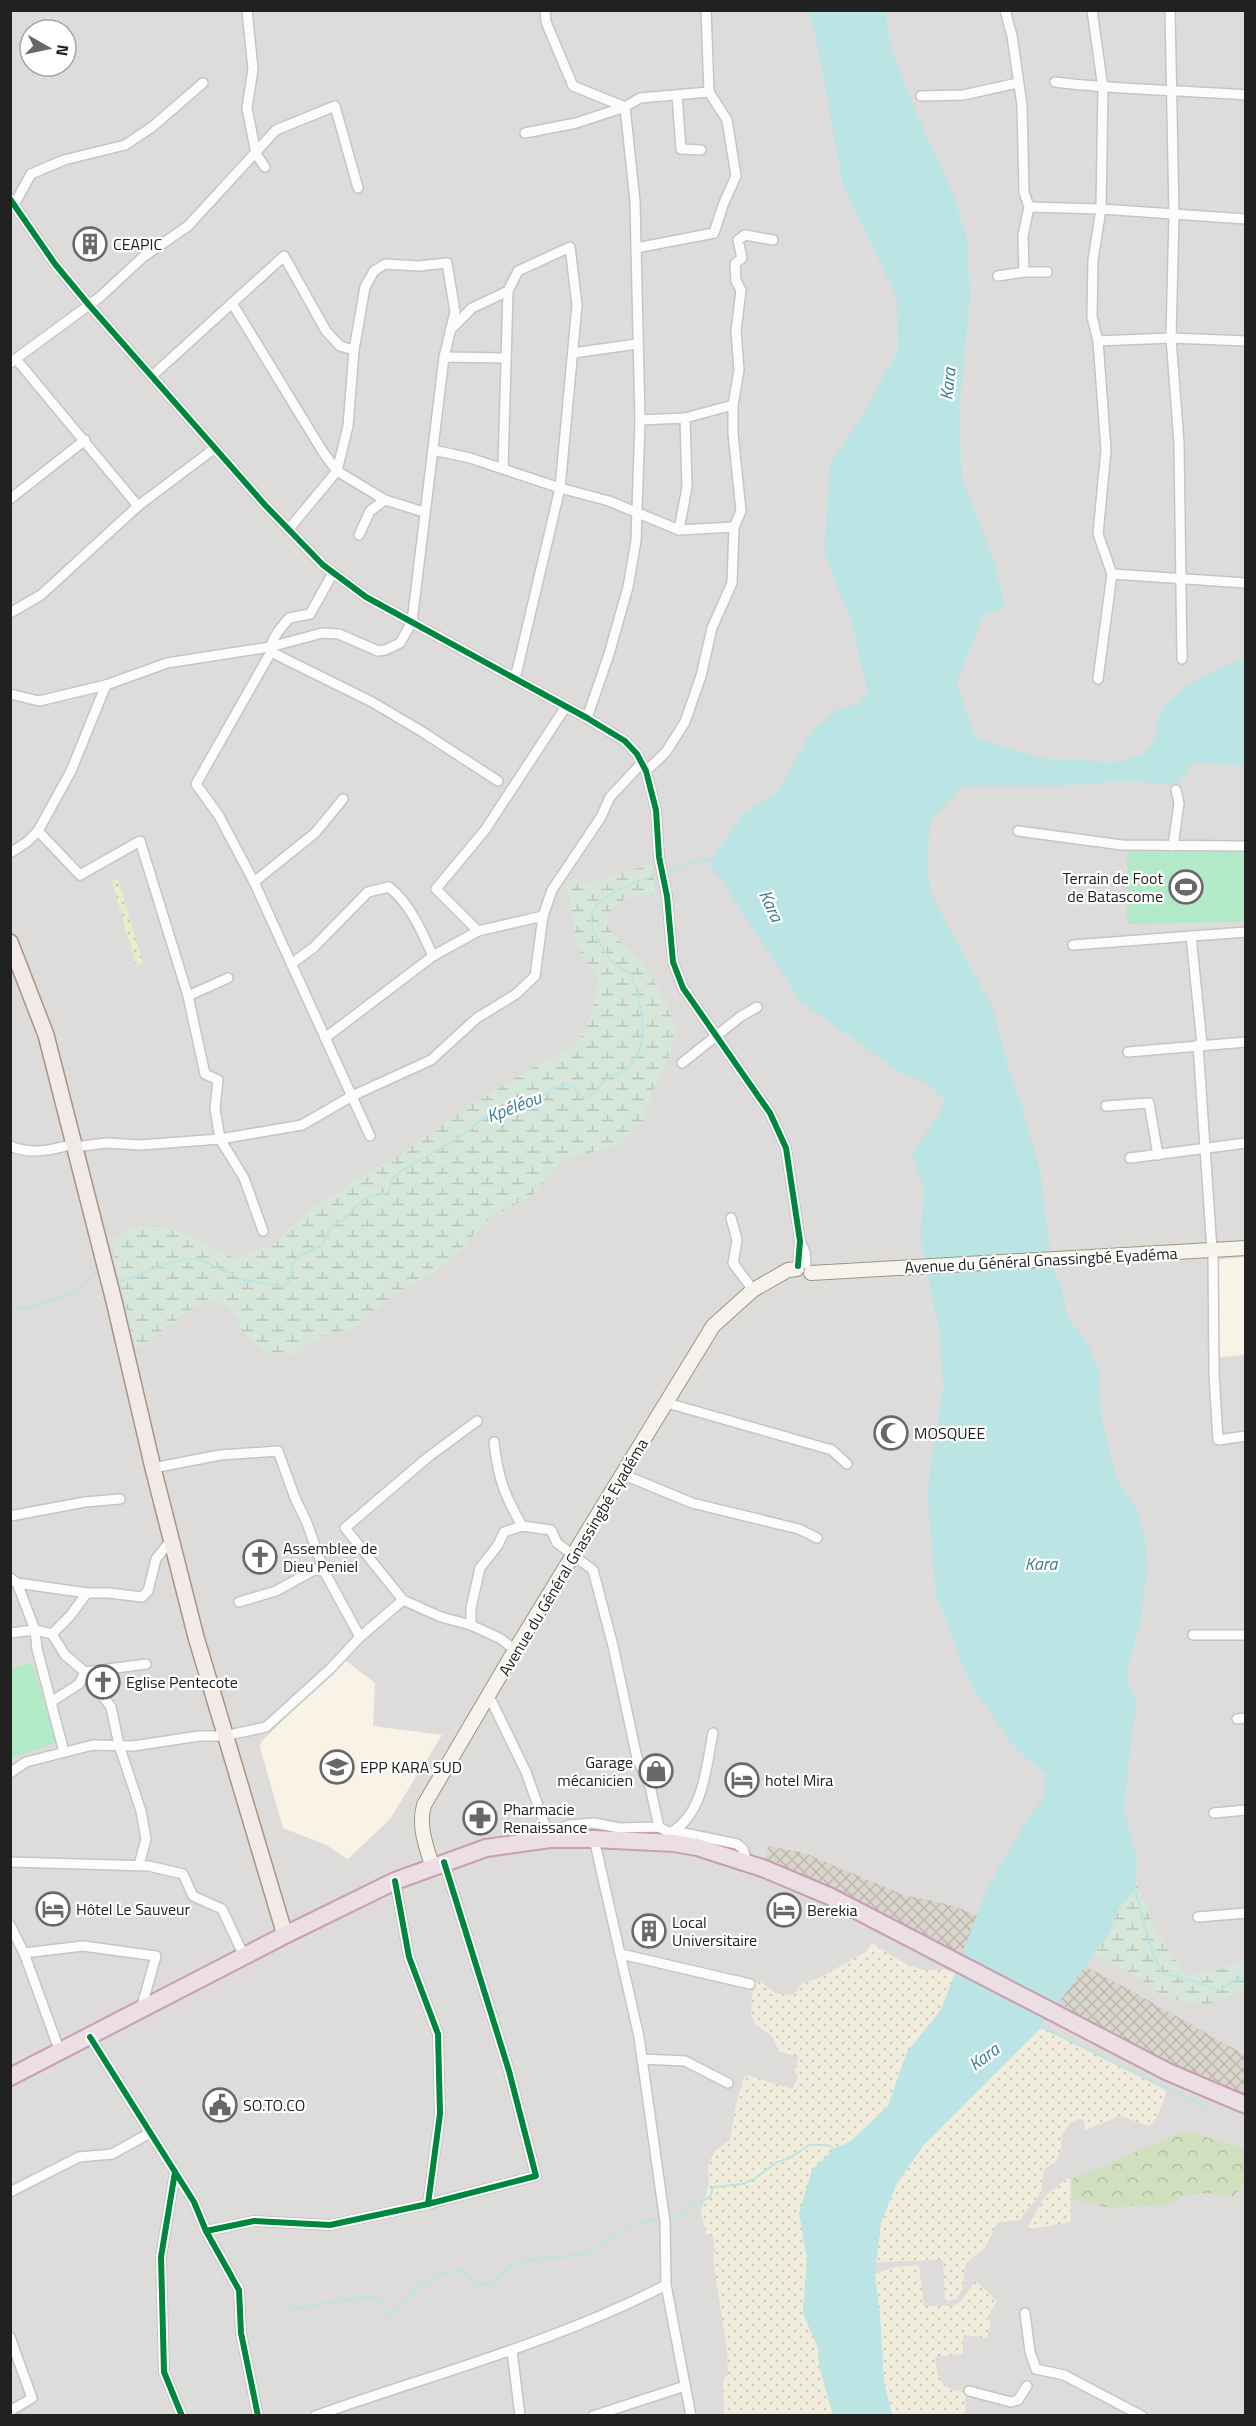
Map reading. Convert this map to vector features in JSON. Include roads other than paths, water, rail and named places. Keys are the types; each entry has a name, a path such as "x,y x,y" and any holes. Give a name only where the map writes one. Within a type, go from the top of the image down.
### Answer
{"highway":[{"path":"10,2077 285,1935 395,1881 438,1864 486,1848 549,1837 594,1839 673,1836 747,1862 829,1896 1168,2072 1245,2104"}],"main road":[{"path":"10,942 46,1035 114,1302 153,1468 224,1736 285,1935"},
{"name":"Avenue du Général Gnassingbé Eyadéma","path":"438,1864 422,1829 421,1817 424,1804 573,1554 713,1326 753,1290 788,1270 863,1270 1245,1248"}],"street":[{"path":"247,10 253,69 247,108 256,154 265,167"},
{"path":"545,10 546,22 573,86 625,106"},
{"path":"636,248 714,233 736,176 727,120 708,92 706,10"},
{"path":"1005,10 1012,36 1022,105 1024,192 1029,207 1023,236 1024,272"},
{"path":"1092,10 1103,88 1101,209 1093,260 1092,316 1098,341 1106,450 1098,534 1112,574 1098,680"},
{"path":"1170,10 1174,215 1171,338 1179,443 1182,659"},
{"path":"1055,82 1103,88 1170,89 1245,95"},
{"path":"203,83 152,127 125,145 64,160 31,174 13,201 55,264 89,305 313,557 366,597 625,741 644,767 656,810 659,857 667,896 673,962 684,988 770,1113 786,1148 804,1269"},
{"path":"921,96 963,95 1018,83"},
{"path":"525,133 576,123 647,97 708,92"},
{"path":"677,96 681,149 700,150"},
{"path":"138,506 85,440 13,361 89,305 143,257 188,226 276,130 335,106 358,188"},
{"path":"587,718 628,588 636,541 640,420 635,201 625,106"},
{"path":"1029,207 1101,209 1245,219"},
{"path":"10,1146 18,1149 48,1151 107,1143 140,1145 220,1139 302,1125 352,1096 431,1060 477,1018 516,994 535,976 543,916 552,890 602,817 610,796 666,752 685,722 701,676 712,628 732,583 734,527 741,511 732,433 733,405 739,370 736,331 741,290 736,281 735,264 742,258 738,240 745,235 773,240"},
{"path":"503,468 508,291 518,271 570,246 577,305 567,390 560,488 515,679"},
{"path":"152,376 284,256 326,331 340,346 354,350"},
{"path":"10,694 39,701 106,685 167,663 271,650 305,636 333,634 350,638 378,651 400,643 412,622 444,357 454,312 447,263 418,266 385,264 374,271 365,287 354,350 348,426 337,471 288,530"},
{"path":"998,276 1024,272 1047,272"},
{"path":"450,330 472,308 508,291"},
{"path":"232,303 322,452 337,471 385,500 424,512"},
{"path":"1098,341 1171,338 1245,341"},
{"path":"573,353 637,344"},
{"path":"444,357 506,358"},
{"path":"640,420 686,418 733,405"},
{"path":"679,530 687,487 686,418"},
{"path":"10,500 85,440"},
{"path":"10,613 41,595 138,506 215,448"},
{"path":"433,450 470,458 637,511 679,530 734,527"},
{"path":"359,535 370,511 385,500"},
{"path":"333,573 310,614 289,618 196,784 219,816 254,882 370,1136"},
{"path":"1112,574 1245,583"},
{"path":"271,650 372,702 498,781"},
{"path":"10,854 38,831 71,771 106,685"},
{"path":"478,931 436,889 485,830 565,708"},
{"path":"1173,846 1179,803 1176,790"},
{"path":"254,882 315,833 343,799"},
{"path":"38,831 80,875 140,841 188,996 206,1074 218,1080 215,1109 220,1139 244,1178 263,1231"},
{"path":"1018,831 1122,845 1245,846"},
{"path":"291,964 313,948 368,892 389,887 400,896 414,916 433,956"},
{"path":"325,1038 433,956 478,931 543,916"},
{"path":"1073,945 1245,932"},
{"path":"1191,936 1213,1250 1214,1374 1218,1440 1245,1436"},
{"path":"188,996 228,978"},
{"path":"682,1063 757,1007"},
{"path":"1128,1052 1245,1042"},
{"path":"1106,1106 1149,1103 1158,1155"},
{"path":"1130,1158 1245,1143"},
{"path":"731,1218 737,1240 733,1263 753,1290"},
{"path":"667,1403 832,1450 847,1464"},
{"path":"477,1421 428,1458 345,1528 403,1600 441,1617 471,1625 501,1639 515,1650"},
{"path":"494,1442 498,1476 522,1526"},
{"path":"153,1468 220,1455 278,1451 291,1487 308,1523 324,1571 360,1637"},
{"path":"622,1474 692,1503 800,1529 817,1538"},
{"path":"10,1516 85,1502 120,1499"},
{"path":"471,1625 471,1608 480,1568 498,1545 504,1532 522,1526 551,1530 558,1543 593,1570 613,1646 637,1758 650,1786 659,1827"},
{"path":"14,1580 87,1593 109,1593 139,1598 145,1596 156,1559 172,1539"},
{"path":"240,1602 276,1591 314,1570 324,1571"},
{"path":"14,1580 35,1630 37,1649 64,1752"},
{"path":"52,1634 70,1616 87,1593"},
{"path":"10,1773 26,1762 93,1745 133,1746 199,1736 224,1736 266,1727 330,1669 360,1637 403,1600"},
{"path":"10,1634 35,1630 52,1634 65,1655 84,1672 111,1707 119,1744 141,1810 146,1839 140,1865"},
{"path":"1193,1635 1245,1635"},
{"path":"84,1672 146,1664"},
{"path":"51,1702 79,1684 84,1672"},
{"path":"489,1696 526,1772 549,1837 579,1823 594,1822 619,1828 659,1827 673,1836 696,1804 713,1733"},
{"path":"1214,1813 1245,1810"},
{"path":"594,1839 621,1954 642,2059 664,2218 666,2285 691,2415"},
{"path":"10,1862 140,1865 183,1874 193,1896 222,1909 244,1956"},
{"path":"206,2230 254,2221 330,2225 428,2204 536,2176 509,2071 438,1864"},
{"path":"395,1881 409,1957 438,2034 440,2114 428,2204"},
{"path":"1198,1917 1245,1913"},
{"path":"10,1925 24,1953 60,2052"},
{"path":"24,1953 83,1946 156,1956 141,2011"},
{"path":"621,1954 750,1984"},
{"path":"90,2037 194,2202 238,2290 241,2333 258,2415"},
{"path":"642,2059 685,2061 728,2083"},
{"path":"10,2192 79,2157 112,2154 150,2133"},
{"path":"175,2172 161,2257 164,2372 182,2415"},
{"path":"315,2415 512,2351 626,2306 666,2285"},
{"path":"1025,2313 1030,2352 1036,2368 1064,2375 1142,2415"},
{"path":"10,2337 32,2398 10,2411"},
{"path":"512,2351 520,2415"},
{"path":"593,2415 685,2386"},
{"path":"969,2391 1011,2402 1018,2400 1028,2386"}],"water":[{"name":"Kara","path":"808,11 885,11 890,42 912,103 952,191 967,238 970,298 959,411 962,480 994,559 1005,607 983,616 957,683 975,737 1050,759 1107,762 1127,760 1149,748 1161,711 1177,694 1212,672 1246,659 1245,767 1193,762 1178,785 1124,781 1060,786 963,786 931,819 927,860 930,889 992,1006 1040,1170 1052,1266 1061,1285 1067,1316 1088,1344 1099,1371 1101,1414 1116,1477 1138,1511 1146,1544 1147,1573 1140,1625 1129,1661 1127,1680 1137,1704 1124,1809 1137,1860 1135,1890 1119,1908 1107,1937 1038,2031 924,2144 896,2185 881,2223 875,2274 884,2383 892,2415 833,2415 819,2365 818,2348 803,2313 807,2257 799,2213 812,2170 834,2149 851,2141 888,2106 907,2052 941,2010 988,1886 1028,1818 1045,1795 1045,1774 1014,1747 969,1681 936,1594 927,1492 943,1387 940,1334 920,1238 924,1189 912,1153 941,1111 945,1100 930,1085 903,1074 798,1000 723,880 712,870 710,861 743,813 777,792 815,729 839,708 858,704 867,691 853,627 824,552 830,464 859,421 898,350 897,298 843,186 816,38"}],"waterway":[{"name":"Kpéléou","path":"666,872 694,861 712,860"},
{"name":"Kpéléou","path":"115,1280 119,1282 177,1261 196,1259 205,1261 239,1279 283,1287 291,1279 292,1265 297,1257 322,1245 332,1226 342,1221 361,1201 389,1191 392,1179 401,1171 462,1136 485,1117 532,1102 550,1090 566,1085 574,1087 584,1098 590,1095 604,1081 632,1063 642,1043 643,1032 641,1008 631,974 614,963 604,951 592,927 593,912 600,902 615,892 661,874"},
{"path":"10,1307 24,1309 68,1295 78,1291 97,1272 101,1274"},
{"path":"1135,1890 1152,1951 1162,1973 1220,1991 1230,1983 1246,1976"},
{"path":"1041,2027 1206,2107"},
{"path":"667,2219 710,2197 713,2187 743,2184 809,2145 828,2145 836,2150"},
{"path":"290,2309 373,2296 391,2316 417,2289 435,2277 461,2269 474,2283 493,2284 509,2267 522,2261 586,2254 636,2223 662,2219"}],"place":[{"name":"CEAPIC","path":"90,244"},
{"name":"Terrain de Foot de Batascome","path":"1186,887"},
{"name":"MOSQUEE","path":"891,1433"},
{"name":"Assemblee de Dieu Peniel","path":"260,1557"},
{"name":"Eglise Pentecote","path":"103,1682"},
{"name":"EPP KARA SUD","path":"337,1767"},
{"name":"Garage mécanicien","path":"656,1771"},
{"name":"hotel Mira","path":"742,1780"},
{"name":"Pharmacie Renaissance","path":"480,1818"},
{"name":"Hôtel Le Sauveur","path":"53,1909"},
{"name":"Berekia","path":"784,1910"},
{"name":"Local Universitaire","path":"649,1931"},
{"name":"SO.TO.CO","path":"220,2105"}]}
